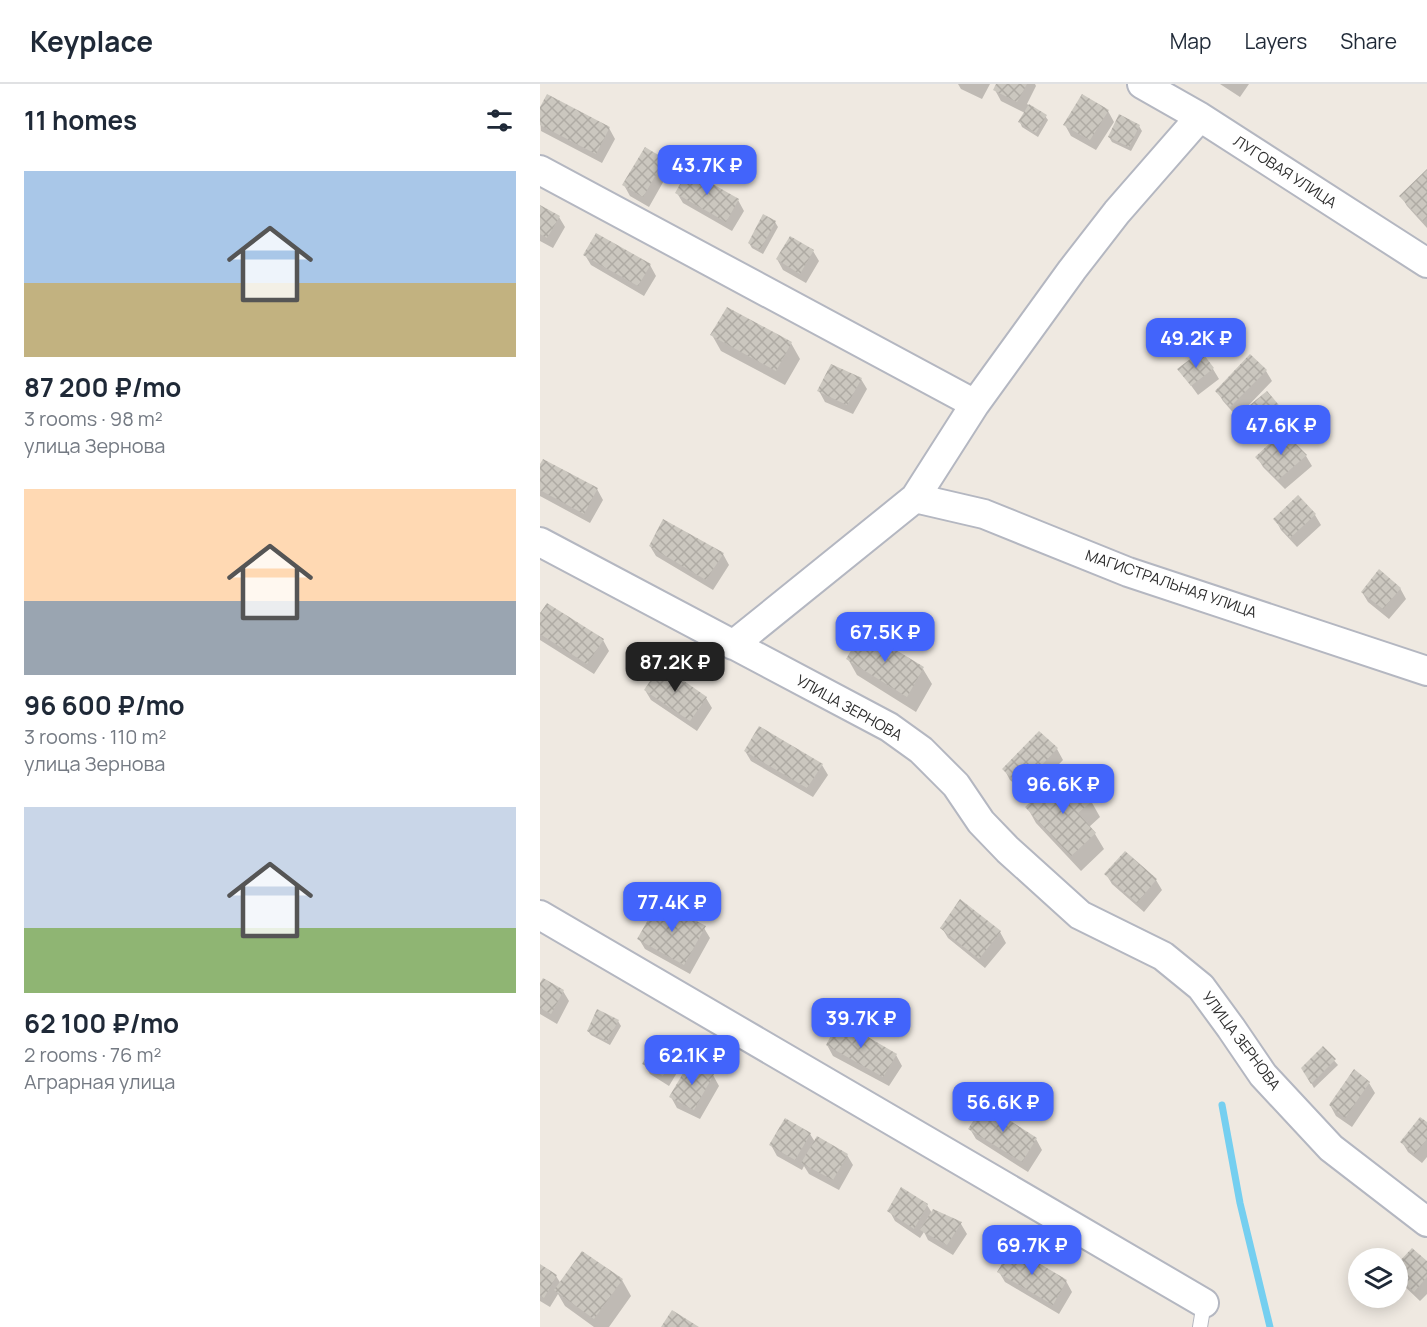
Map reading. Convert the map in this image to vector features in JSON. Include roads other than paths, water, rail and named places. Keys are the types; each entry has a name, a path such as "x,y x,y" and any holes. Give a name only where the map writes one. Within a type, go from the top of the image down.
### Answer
{"street":[{"name":"ЛУГОВАЯ УЛИЦА","path":"1142,84 1200,117 1427,262"},
{"path":"733,645 915,498 975,404 1072,270 1111,220 1200,117"},
{"path":"540,170 975,404"},
{"name":"МАГИСТРАЛЬНАЯ УЛИЦА","path":"915,498 984,514 1128,572 1427,671"},
{"name":"УЛИЦА ЗЕРНОВА","path":"540,542 890,727 921,750 956,785 981,822 1008,850 1080,915 1163,956 1201,987 1263,1075 1331,1148 1427,1222"},
{"path":"540,915 1202,1315"}],"waterway":[{"path":"1222,1105 1240,1203 1270,1327"}]}
